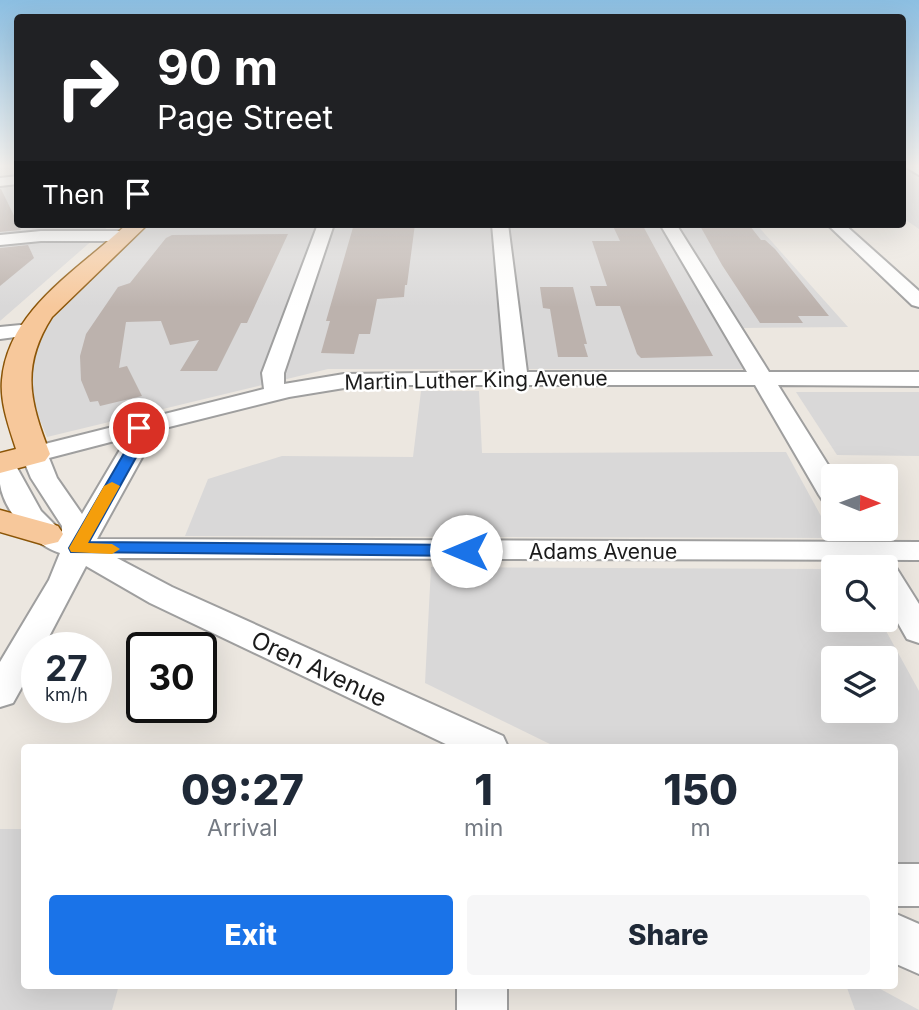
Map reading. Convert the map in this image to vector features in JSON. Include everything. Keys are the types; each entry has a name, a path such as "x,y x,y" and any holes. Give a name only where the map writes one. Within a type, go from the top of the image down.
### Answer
{"main road":[{"path":"34,454 19,407 16,383 18,363 31,330 52,302 122,230"},
{"path":"2,335 28,304 122,230"},
{"name":"Martin Luther King Avenue","path":"1,461 34,454"},
{"path":"0,521 61,541"}],"street":[{"path":"278,393 273,384 273,373 325,228"},
{"path":"500,228 517,379"},
{"path":"670,228 821,476"},
{"path":"839,228 919,301"},
{"path":"0,240 122,230"},
{"path":"2,335 31,330"},
{"name":"Martin Luther King Avenue","path":"34,454 278,393 322,383 357,380 919,379"},
{"path":"0,693 65,580 61,541 137,443 141,433 139,428"},
{"path":"34,454 52,493 76,526 61,541"},
{"name":"Oren Avenue","path":"1,461 19,501 61,541 160,595 478,744"},
{"name":"Adams Avenue","path":"61,541 821,555"},
{"name":"Adams Avenue","path":"881,555 919,551"},
{"path":"898,597 919,631"},
{"path":"898,885 919,885"},
{"path":"898,939 919,950"},
{"path":"482,989 482,1010"}],"shaded area":[{"path":"0,213 14,213 14,228 106,228 0,321"},
{"path":"906,213 919,213 919,229 906,220"},
{"path":"141,228 760,228 848,327 740,328 765,369 328,369 47,437 30,395 34,342 50,314"},
{"path":"421,391 479,391 482,453 786,452 821,516 821,538 185,536 208,479 282,456 413,457"},
{"path":"796,392 919,392 919,456 837,455"},
{"path":"431,567 821,569 821,632 887,632 894,646 821,646 821,723 898,723 898,653 919,691 919,867 898,867 898,744 550,744 425,683"},
{"path":"0,829 21,829 21,989 118,989 112,1010 0,1010"},
{"path":"847,989 880,989 919,1010 855,1010"}],"building":[{"path":"0,213 13,213 14,228 21,230 0,232"},
{"path":"353,228 414,228 404,297 377,299 370,334 359,334 354,354 321,353 330,321 326,321"},
{"path":"614,228 644,228 713,356 641,358 637,354 620,306 596,306 590,286 607,286 592,241 620,241"},
{"path":"701,228 752,228 761,240 765,240 775,249 829,316 798,316 803,323 760,323"},
{"path":"288,234 247,323 241,323 217,371 180,371 199,340 170,345 161,321 126,322 119,368 127,366 142,396 100,406 98,401 90,402 81,380 80,356 86,334 118,287 130,283 166,238 172,235"},
{"path":"28,245 34,258 0,286 0,248"},
{"path":"540,287 573,287 588,357 558,357 550,309 543,308"}],"slow traffic":[{"path":"112,486 77,548 112,549"}],"route":[{"path":"139,428 141,436 77,548 466,551"}]}
